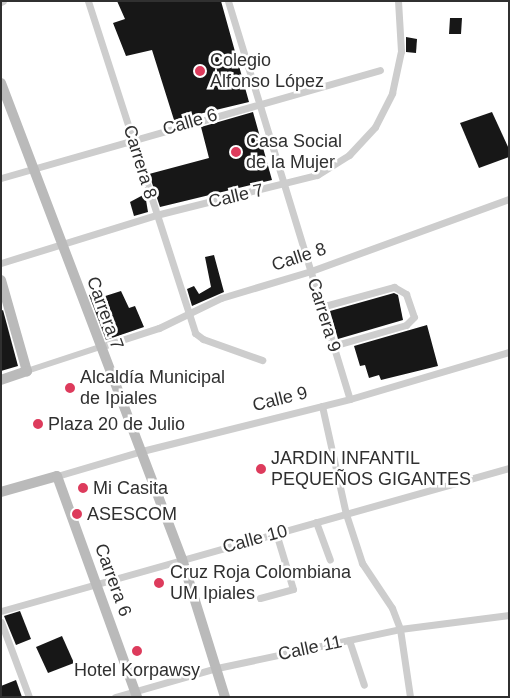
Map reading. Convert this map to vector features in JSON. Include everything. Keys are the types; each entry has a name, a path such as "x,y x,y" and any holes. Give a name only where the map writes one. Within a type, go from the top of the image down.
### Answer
{"main road":[{"name":"Carrera 7","path":"1,83 35,168 100,347 142,451 182,559 225,697"},
{"path":"1,280 27,371 1,380"},
{"name":"Calle 9","path":"1,492 57,476"},
{"name":"Carrera 6","path":"57,476 136,694"}],"street":[{"name":"Carrera 8","path":"88,1 189,318"},
{"name":"Carrera 9","path":"228,1 350,399"},
{"name":"Calle 7","path":"1,263 62,242 156,215 284,185 317,175 349,155 375,127 392,93 401,51 397,1"},
{"name":"Calle 6","path":"1,178 259,102 380,70"},
{"name":"Calle 8","path":"100,347 189,318 222,298 311,271 509,199"},
{"path":"322,307 394,287 406,294 414,317 412,322 333,346"},
{"path":"189,318 198,336 262,360"},
{"path":"27,371 100,347"},
{"name":"Calle 9","path":"57,476 142,451 350,399 509,352"},
{"path":"322,406 346,514 362,563 392,608 400,629 410,697"},
{"name":"Calle 10","path":"1,611 509,468"},
{"path":"316,522 330,560"},
{"path":"260,598 293,589 276,533"},
{"name":"Calle 11","path":"115,697 136,694 216,668 400,629 509,615"},
{"path":"1,622 29,697"},
{"path":"349,640 364,685"}],"building":[{"name":"Colegio Alfonso López","path":"117,1 221,1 249,102 174,120 152,50 126,56 113,23 125,19"},
{"path":"450,18 462,18 461,34 449,34"},
{"path":"406,37 417,39 416,53 406,52"},
{"name":"Casa Social de la Mujer","path":"253,112 272,180 160,207 149,174 209,158 201,127"},
{"path":"492,112 509,149 509,157 479,168 460,123"},
{"path":"145,194 148,212 134,216 130,202"},
{"path":"214,255 224,292 192,306 187,289 194,286 199,294 211,287 205,257"},
{"path":"121,291 129,308 135,306 144,327 106,340 89,295 96,292 99,298"},
{"path":"394,293 398,295 403,320 338,339 330,311"},
{"path":"3,310 18,366 1,371 1,311"},
{"path":"427,325 438,366 381,380 379,375 369,378 365,365 360,366 354,346"},
{"path":"20,611 31,639 16,645 4,616"},
{"path":"62,636 74,663 48,673 36,647"},
{"path":"16,680 22,697 1,697 1,686"}],"place":[{"name":"Colegio Alfonso López","path":"200,71"},
{"name":"Casa Social de la Mujer","path":"236,152"},
{"name":"Alcaldía Municipal de Ipiales","path":"70,388"},
{"name":"Plaza 20 de Julio","path":"38,424"},
{"name":"JARDIN INFANTIL PEQUEÑOS GIGANTES","path":"261,469"},
{"name":"Mi Casita","path":"83,488"},
{"name":"ASESCOM","path":"77,514"},
{"name":"Cruz Roja Colombiana UM Ipiales","path":"159,583"},
{"name":"Hotel Korpawsy","path":"137,651"}]}
